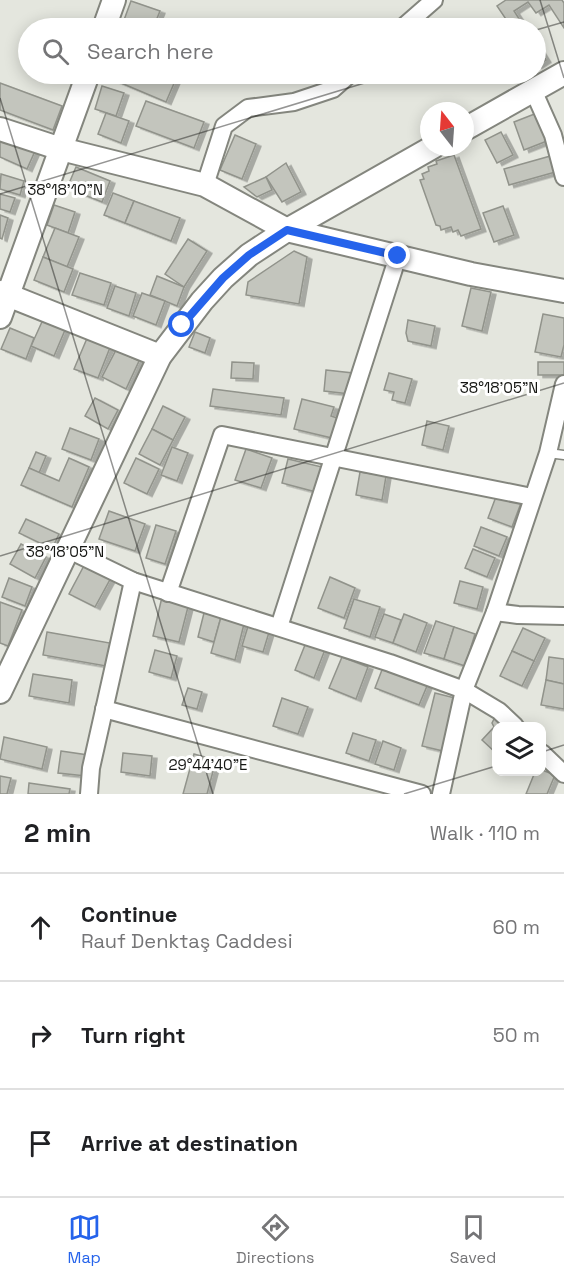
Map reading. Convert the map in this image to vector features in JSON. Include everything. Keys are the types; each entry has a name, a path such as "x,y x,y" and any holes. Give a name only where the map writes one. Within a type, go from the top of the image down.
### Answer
{"street":[{"path":"108,18 114,0"},
{"path":"413,18 434,0"},
{"path":"546,83 564,73"},
{"path":"0,317 4,293 84,84"},
{"path":"205,185 224,126 248,108 294,102 333,89 339,84"},
{"path":"474,124 544,84"},
{"path":"533,90 546,114 562,159 564,177"},
{"path":"0,129 61,149 205,185 287,230 471,274 564,291"},
{"path":"0,692 160,356 182,325 223,278 249,255 287,230 420,154"},
{"path":"279,627 398,256"},
{"path":"4,293 160,356"},
{"path":"441,794 464,690 495,612 532,497 556,454 564,384"},
{"path":"168,593 222,435 532,497"},
{"path":"69,550 133,581 390,663 464,690 499,711 511,722"},
{"path":"89,794 91,768 133,581"},
{"path":"495,612 564,616"},
{"path":"104,710 422,794"},
{"path":"546,757 564,774"}],"building":[{"path":"506,0 562,0 564,28 549,5 536,13 528,2 514,11 519,18 505,18 497,6"},
{"path":"131,1 160,11 157,18 125,18"},
{"path":"0,83 62,106 53,130 0,110"},
{"path":"123,84 174,84 166,102"},
{"path":"102,86 124,93 116,116 95,109"},
{"path":"146,101 204,122 194,148 136,126"},
{"path":"106,113 129,121 121,143 98,134"},
{"path":"537,113 547,141 524,150 514,122"},
{"path":"501,132 513,155 497,163 485,140"},
{"path":"0,135 35,151 27,169 0,157"},
{"path":"235,135 256,144 242,179 220,170"},
{"path":"554,155 559,171 509,185 504,169"},
{"path":"454,156 481,229 461,236 458,230 453,232 451,227 441,230 440,226 436,225 420,180 424,179 422,174 429,171 428,167 437,164 436,161"},
{"path":"286,163 301,192 282,202 266,177"},
{"path":"76,167 110,181 102,202 67,188"},
{"path":"1,174 24,181 20,195 0,189"},
{"path":"266,177 272,190 257,197 244,187"},
{"path":"113,193 134,201 125,223 104,215"},
{"path":"0,194 15,198 10,212 0,209"},
{"path":"134,201 180,218 171,241 125,223"},
{"path":"54,205 75,212 68,233 47,225"},
{"path":"503,206 514,235 494,242 483,213"},
{"path":"0,215 8,218 2,239 0,238"},
{"path":"55,228 79,237 67,267 43,257"},
{"path":"188,239 207,251 184,287 165,274"},
{"path":"294,251 307,257 299,304 246,295 248,282"},
{"path":"43,257 73,269 64,292 34,280"},
{"path":"80,273 111,283 104,305 72,295"},
{"path":"157,276 184,287 177,306 150,295"},
{"path":"115,286 136,293 129,316 107,308"},
{"path":"471,288 491,292 482,331 462,326"},
{"path":"142,293 165,301 156,325 133,316"},
{"path":"46,313 68,323 54,356 31,346"},
{"path":"543,314 564,318 564,345 561,357 535,352"},
{"path":"408,320 435,326 431,346 408,341 406,333"},
{"path":"10,328 34,338 26,359 1,349"},
{"path":"195,332 210,338 205,353 189,347"},
{"path":"88,336 111,345 98,378 74,369"},
{"path":"116,350 139,361 126,389 102,377"},
{"path":"232,362 254,363 253,379 231,378"},
{"path":"538,362 564,362 564,375 538,375"},
{"path":"326,370 353,373 350,394 324,391"},
{"path":"389,373 412,379 405,403 392,400 394,392 384,390"},
{"path":"213,389 284,398 281,415 210,406"},
{"path":"95,398 118,410 108,429 85,416"},
{"path":"302,399 334,407 331,416 337,418 332,438 294,429"},
{"path":"163,406 185,417 173,440 152,429"},
{"path":"427,421 449,426 443,450 422,445"},
{"path":"70,428 99,439 91,460 62,449"},
{"path":"152,429 173,440 160,465 139,454"},
{"path":"172,447 188,453 177,481 161,475"},
{"path":"246,449 272,458 261,488 235,480"},
{"path":"36,452 46,456 39,473 29,468"},
{"path":"69,458 89,467 72,507 21,485 29,468 59,481"},
{"path":"136,458 159,469 147,494 124,483"},
{"path":"288,459 322,467 316,492 282,483"},
{"path":"360,472 386,476 382,500 356,495"},
{"path":"497,494 521,503 512,527 488,518"},
{"path":"109,511 145,524 135,551 99,539"},
{"path":"26,519 59,534 52,549 19,533"},
{"path":"156,525 176,531 165,564 146,558"},
{"path":"481,527 507,537 499,556 474,546"},
{"path":"21,544 46,557 35,578 10,564"},
{"path":"473,549 495,558 487,577 465,568"},
{"path":"87,560 113,574 95,607 69,594"},
{"path":"330,577 355,588 344,618 318,608"},
{"path":"9,578 32,587 25,606 2,597"},
{"path":"460,581 483,587 477,609 454,603"},
{"path":"162,597 189,603 179,642 153,636"},
{"path":"354,599 380,607 370,637 344,628"},
{"path":"0,602 22,610 8,646 0,643"},
{"path":"204,613 221,617 214,642 198,637"},
{"path":"384,614 401,620 393,643 375,637"},
{"path":"404,614 427,623 416,652 393,643"},
{"path":"221,617 244,624 235,660 211,653"},
{"path":"436,621 454,627 444,659 424,653"},
{"path":"249,623 270,629 263,652 242,646"},
{"path":"454,627 475,634 465,666 444,659"},
{"path":"523,628 545,638 534,661 512,651"},
{"path":"47,632 110,643 106,666 43,655"},
{"path":"307,640 326,647 314,678 295,670"},
{"path":"155,650 177,656 171,678 149,672"},
{"path":"512,651 534,661 522,686 500,676"},
{"path":"342,657 368,667 356,699 329,688"},
{"path":"549,657 564,659 564,684 546,680"},
{"path":"385,662 427,686 419,705 375,688"},
{"path":"33,674 72,680 69,703 29,696"},
{"path":"546,680 564,684 564,709 541,705"},
{"path":"188,688 202,692 197,709 182,705"},
{"path":"435,693 455,698 443,751 422,746"},
{"path":"282,698 308,707 298,734 273,726"},
{"path":"496,715 501,722 492,722"},
{"path":"492,729 492,749 482,740"},
{"path":"353,733 376,740 369,761 346,753"},
{"path":"4,737 47,747 42,769 0,759"},
{"path":"383,741 401,748 394,770 375,764"},
{"path":"61,751 88,755 86,776 58,773"},
{"path":"123,753 152,756 150,776 121,772"},
{"path":"194,754 216,760 207,794 183,794"},
{"path":"546,772 555,775 547,794 526,794 533,776 546,776"},
{"path":"0,776 11,778 7,794 0,794"},
{"path":"29,783 70,789 69,794 28,794"}],"route":[{"path":"182,325 223,278 249,255 287,230 398,256"}]}
